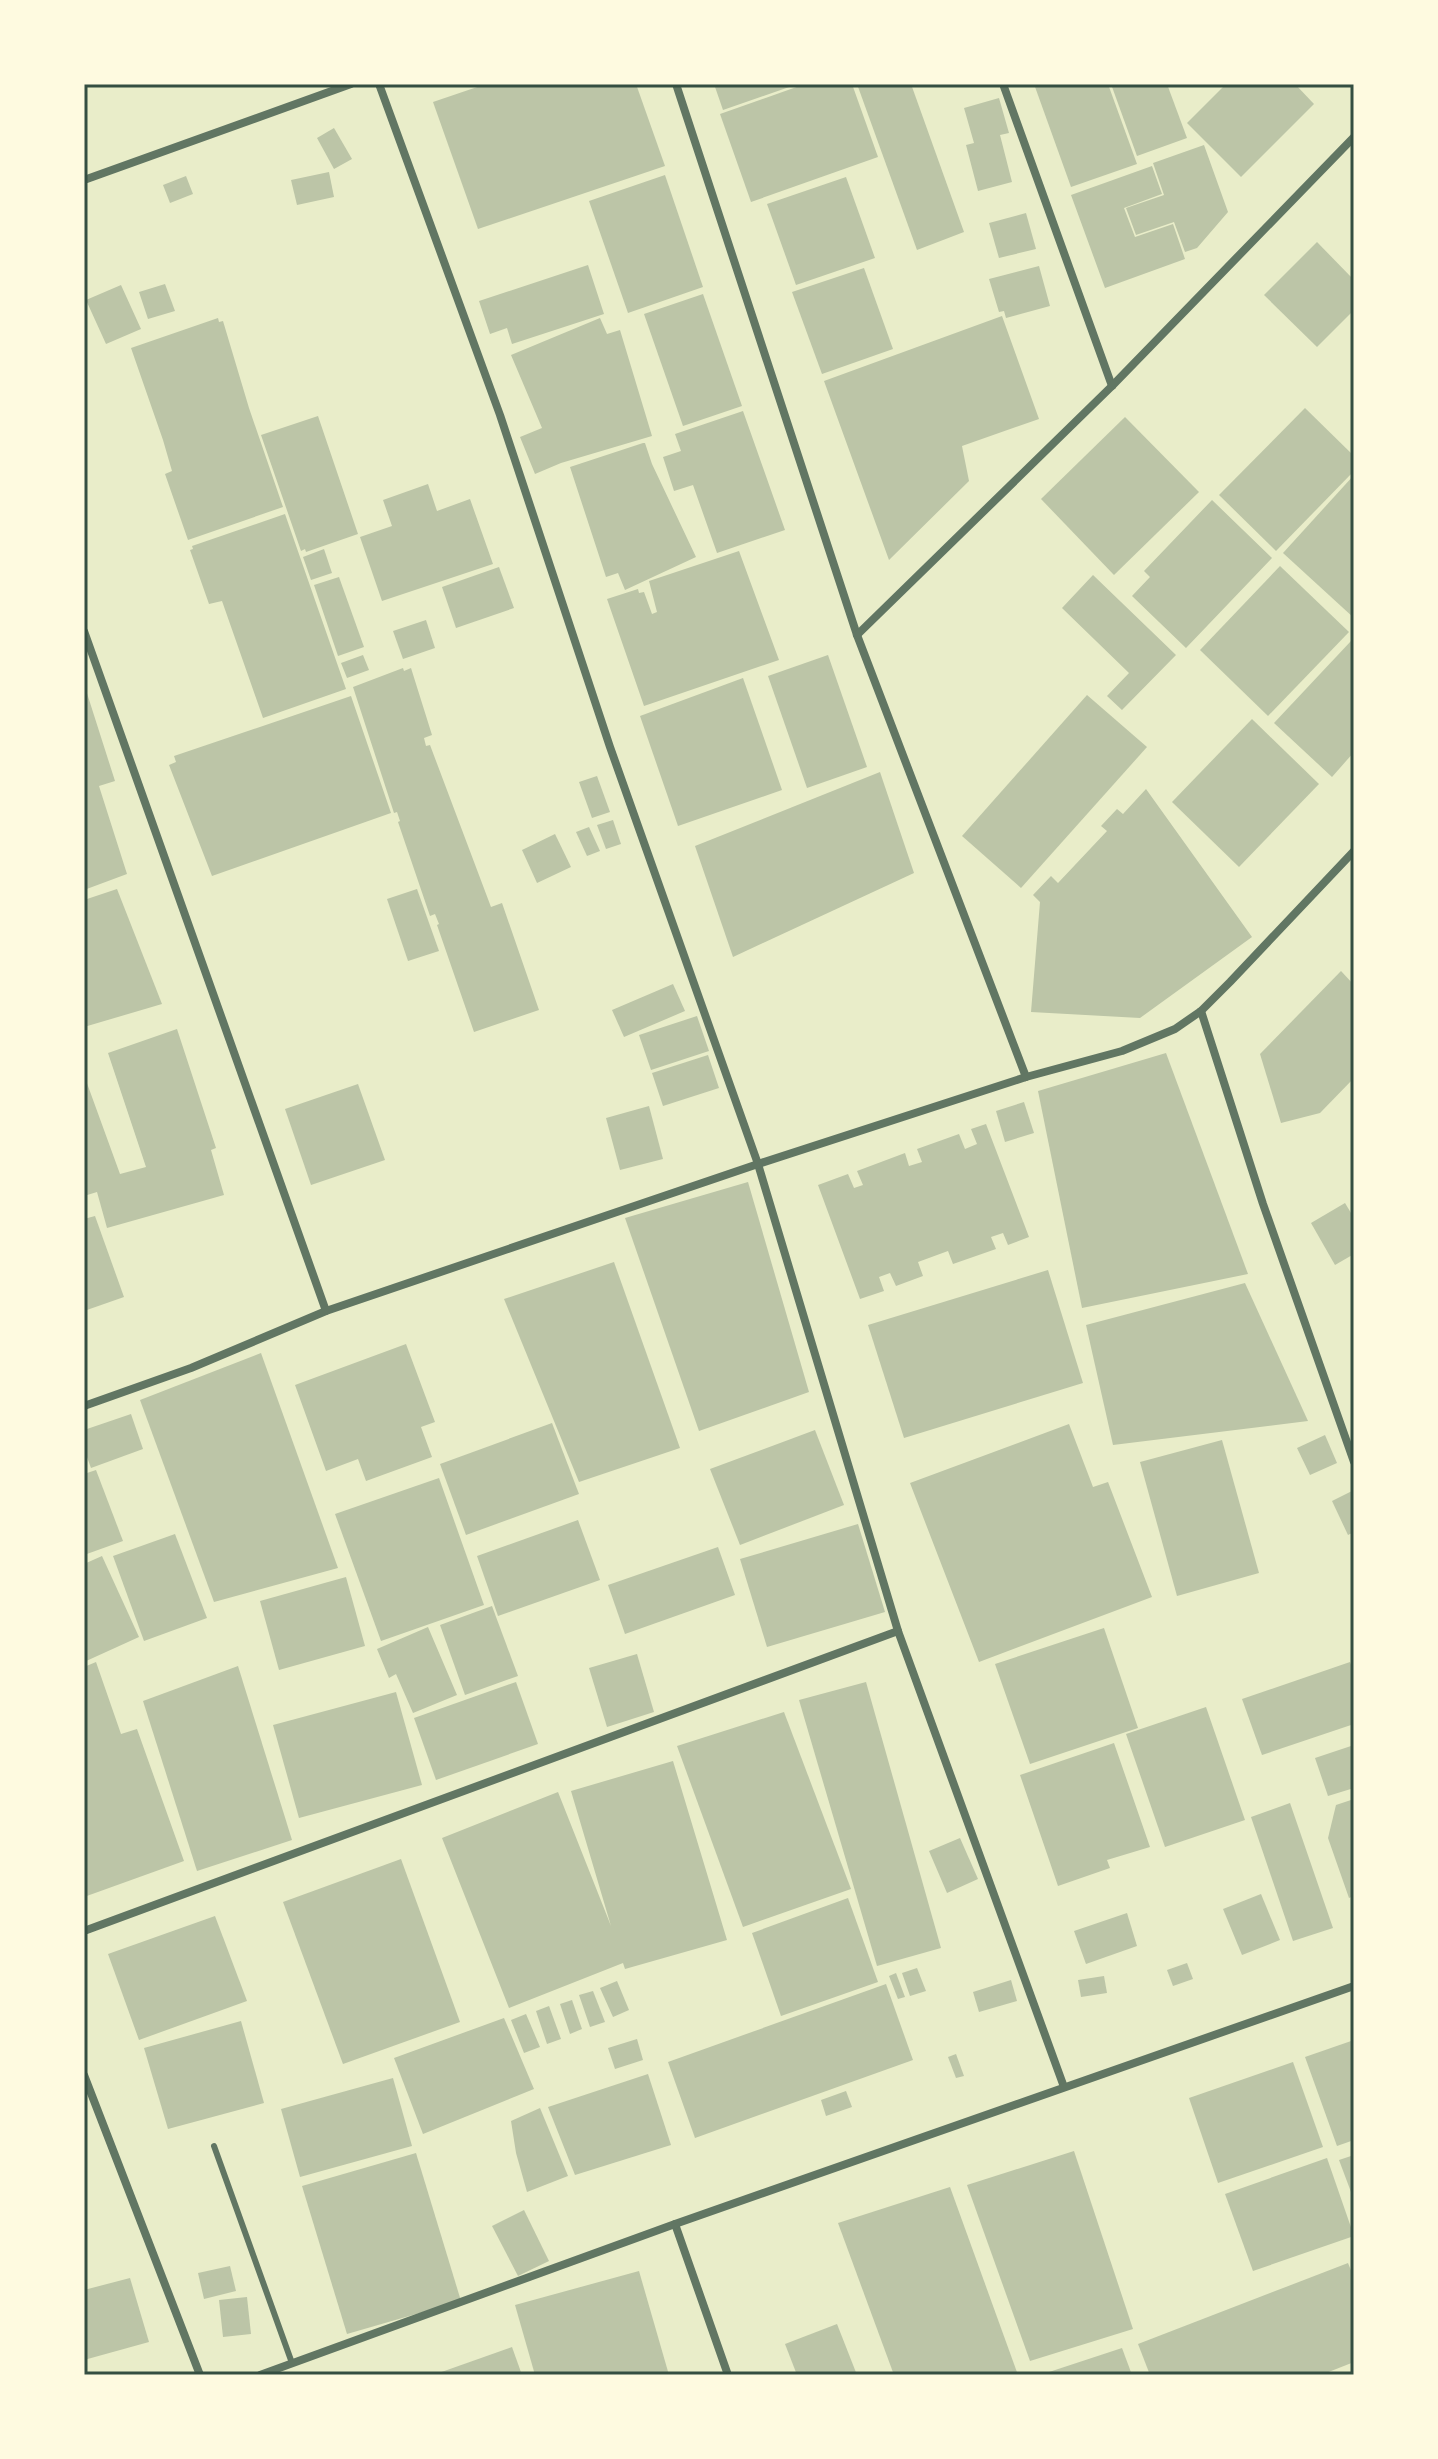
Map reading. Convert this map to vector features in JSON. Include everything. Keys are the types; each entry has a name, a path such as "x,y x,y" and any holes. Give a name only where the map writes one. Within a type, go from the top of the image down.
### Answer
{"street":[{"path":"84,180 351,84"},
{"path":"379,84 500,415 610,747 758,1164 898,1631 1064,2087"},
{"path":"676,84 857,635 1026,1077"},
{"path":"1003,84 1112,386"},
{"path":"857,635 1112,386 1354,137"},
{"path":"84,631 326,1311"},
{"path":"84,1406 191,1368 326,1311 758,1164 1026,1077 1122,1051 1175,1029 1201,1011 1354,851"},
{"path":"1201,1011 1263,1204 1354,1462"},
{"path":"84,1931 898,1631"},
{"path":"260,2375 675,2224 1354,1986"},
{"path":"84,2075 200,2375"},
{"path":"675,2224 728,2375"}],"lane":[{"path":"214,2146 292,2363"}],"building":[{"path":"486,84 636,84 665,166 478,229 433,102"},
{"path":"714,84 795,84 795,85 723,110"},
{"path":"805,84 852,84 878,157 751,202 720,114"},
{"path":"857,84 911,84 964,232 917,250"},
{"path":"1034,84 1108,84 1137,164 1071,187"},
{"path":"1111,84 1167,84 1187,138 1137,156"},
{"path":"1226,84 1295,84 1314,104 1241,177 1187,123"},
{"path":"999,98 1009,133 1000,135 1012,182 978,191 966,145 974,143 964,108"},
{"path":"334,128 352,159 334,169 317,138"},
{"path":"1204,145 1228,212 1197,248 1185,252 1174,222 1136,235 1126,208 1164,195 1153,163"},
{"path":"1152,166 1162,194 1124,208 1135,237 1173,224 1185,259 1105,288 1071,195"},
{"path":"329,172 334,197 297,205 291,180"},
{"path":"665,175 703,287 628,313 589,201"},
{"path":"186,176 193,194 170,203 163,185"},
{"path":"846,177 875,258 796,285 767,204"},
{"path":"1026,213 1036,249 999,258 989,223"},
{"path":"1317,242 1354,280 1354,310 1317,347 1264,295"},
{"path":"588,265 604,314 512,344 507,328 490,334 479,301"},
{"path":"1039,266 1050,306 1006,318 1004,311 999,312 989,279"},
{"path":"864,268 893,349 822,374 792,292"},
{"path":"165,284 175,311 148,319 139,292"},
{"path":"121,285 141,329 106,344 86,300"},
{"path":"703,294 742,406 683,426 644,314"},
{"path":"1002,316 1039,419 962,446 969,481 889,560 824,381"},
{"path":"218,318 219,322 223,321 283,507 188,540 165,474 172,471 163,440 131,348"},
{"path":"600,318 607,334 620,330 652,436 561,463 535,474 520,437 542,428 511,355"},
{"path":"1305,408 1354,456 1354,471 1276,551 1219,495"},
{"path":"743,411 785,530 717,553 693,485 674,491 663,457 681,451 675,434"},
{"path":"318,416 358,534 306,552 305,549 301,551 261,435"},
{"path":"1125,417 1199,492 1114,575 1041,499"},
{"path":"643,443 696,557 625,590 618,573 606,577 570,467"},
{"path":"1354,475 1354,618 1283,553"},
{"path":"428,484 437,511 470,499 493,564 382,601 360,537 392,526 383,500"},
{"path":"1212,500 1272,558 1186,648 1132,596 1150,577 1144,571"},
{"path":"285,514 346,689 263,718 222,601 209,604 190,550 192,546"},
{"path":"324,549 332,573 311,580 303,557"},
{"path":"739,551 779,660 644,706 607,599 638,589 639,593 644,592 652,614 657,612 649,581"},
{"path":"1280,566 1349,632 1268,716 1200,650"},
{"path":"499,567 514,608 456,628 442,587"},
{"path":"1093,575 1176,655 1122,710 1107,696 1129,673 1062,608"},
{"path":"339,577 364,647 338,656 314,585"},
{"path":"426,620 435,648 403,659 393,631"},
{"path":"1351,641 1354,644 1354,752 1332,777 1274,723"},
{"path":"363,655 369,670 347,678 341,663"},
{"path":"828,655 867,767 807,788 768,676"},
{"path":"403,668 404,671 411,668 432,735 424,738 426,746 430,745 491,907 502,903 539,1010 474,1032 439,924 435,914 430,916 353,687"},
{"path":"743,678 782,790 678,826 640,716"},
{"path":"85,687 115,781 99,786 127,874 84,890"},
{"path":"1087,695 1147,747 1021,888 962,836"},
{"path":"351,696 391,813 212,876 169,765 176,762 174,756"},
{"path":"1252,719 1319,784 1239,867 1172,802"},
{"path":"880,772 914,873 733,957 695,846"},
{"path":"597,776 610,812 592,818 579,782"},
{"path":"1146,789 1252,937 1140,1018 1031,1012 1040,902 1033,895 1051,876 1058,883 1107,831 1101,826 1117,809 1123,814"},
{"path":"613,820 621,844 606,849 597,825"},
{"path":"589,827 600,851 587,856 576,832"},
{"path":"555,834 571,867 537,883 522,850"},
{"path":"117,889 162,1004 84,1027 84,900"},
{"path":"417,889 439,951 408,961 387,899"},
{"path":"1341,971 1354,985 1354,1078 1320,1113 1281,1123 1260,1054"},
{"path":"673,984 685,1011 624,1037 612,1010"},
{"path":"697,1016 709,1051 651,1070 639,1035"},
{"path":"177,1029 216,1148 211,1150 224,1195 107,1228 97,1192 84,1196 84,1075 120,1174 146,1167 108,1053"},
{"path":"1166,1053 1248,1274 1082,1308 1038,1091"},
{"path":"708,1055 719,1088 663,1106 652,1073"},
{"path":"358,1084 385,1160 311,1185 285,1109"},
{"path":"1024,1102 1034,1133 1005,1142 996,1111"},
{"path":"649,1106 663,1159 620,1170 606,1118"},
{"path":"986,1124 1029,1237 1008,1245 1003,1233 991,1237 996,1249 953,1264 948,1251 918,1262 923,1276 896,1286 890,1273 879,1277 884,1291 860,1299 818,1185 848,1174 854,1188 863,1185 857,1171 905,1153 909,1166 922,1162 917,1149 959,1134 965,1149 977,1144 971,1129"},
{"path":"748,1182 809,1392 699,1431 625,1218"},
{"path":"1345,1203 1354,1218 1354,1254 1335,1265 1311,1223"},
{"path":"95,1216 124,1297 84,1311 84,1219"},
{"path":"614,1262 680,1448 579,1482 504,1299"},
{"path":"1048,1270 1083,1383 904,1438 868,1325"},
{"path":"1245,1283 1308,1421 1113,1445 1086,1325"},
{"path":"406,1344 435,1422 421,1427 432,1457 366,1481 358,1459 326,1471 295,1385"},
{"path":"261,1353 338,1568 214,1602 140,1400"},
{"path":"131,1414 143,1449 91,1468 84,1449 84,1430"},
{"path":"552,1423 579,1494 466,1535 440,1464"},
{"path":"1069,1424 1093,1487 1108,1482 1152,1597 979,1662 910,1483"},
{"path":"815,1430 844,1505 740,1545 710,1469"},
{"path":"1325,1435 1337,1463 1310,1475 1297,1448"},
{"path":"1222,1440 1259,1573 1177,1596 1140,1462"},
{"path":"96,1470 123,1541 84,1555 84,1474"},
{"path":"439,1478 484,1605 381,1641 335,1514"},
{"path":"1354,1490 1354,1532 1348,1535 1332,1501"},
{"path":"578,1520 600,1580 498,1616 477,1556"},
{"path":"858,1524 885,1612 767,1647 740,1559"},
{"path":"175,1534 207,1618 144,1641 113,1556"},
{"path":"718,1547 735,1595 625,1634 608,1585"},
{"path":"102,1556 139,1637 84,1662 84,1564"},
{"path":"346,1577 365,1646 279,1670 260,1601"},
{"path":"492,1606 518,1676 465,1695 440,1625"},
{"path":"428,1627 457,1695 413,1713 396,1674 389,1678 377,1649"},
{"path":"1104,1628 1138,1728 1030,1764 995,1664"},
{"path":"637,1654 654,1712 607,1727 589,1668"},
{"path":"96,1662 121,1734 137,1729 184,1861 84,1897 84,1667"},
{"path":"1350,1662 1354,1673 1354,1724 1262,1755 1242,1699"},
{"path":"238,1666 292,1840 197,1871 143,1701"},
{"path":"516,1682 538,1744 436,1780 414,1718"},
{"path":"866,1682 941,1948 877,1966 799,1700"},
{"path":"396,1692 422,1785 299,1818 273,1725"},
{"path":"1206,1707 1245,1820 1165,1847 1126,1734"},
{"path":"784,1712 851,1889 743,1927 677,1746"},
{"path":"1114,1743 1150,1847 1107,1860 1110,1868 1058,1886 1020,1775"},
{"path":"1354,1745 1354,1788 1328,1796 1315,1758"},
{"path":"673,1761 727,1940 625,1969 623,1963 509,2008 442,1838 558,1792 611,1926 571,1791"},
{"path":"1354,1799 1354,1896 1349,1898 1328,1838 1336,1805"},
{"path":"1290,1803 1333,1928 1293,1941 1251,1817"},
{"path":"960,1838 978,1879 947,1893 929,1851"},
{"path":"401,1859 460,2022 343,2064 283,1902"},
{"path":"1261,1894 1280,1940 1242,1955 1223,1909"},
{"path":"848,1898 878,1982 781,2016 752,1933"},
{"path":"1127,1913 1137,1946 1086,1964 1074,1931"},
{"path":"215,1916 247,2001 139,2040 108,1954"},
{"path":"1187,1963 1193,1979 1173,1986 1167,1970"},
{"path":"917,1968 926,1991 910,1996 902,1973"},
{"path":"896,1973 905,1997 898,1999 889,1976"},
{"path":"1104,1976 1107,1993 1081,1997 1078,1980"},
{"path":"1011,1980 1017,2001 979,2012 973,1992"},
{"path":"617,1981 629,2010 613,2017 600,1988"},
{"path":"886,1984 913,2060 695,2138 668,2062"},
{"path":"593,1991 605,2022 590,2027 579,1995"},
{"path":"572,2000 582,2029 570,2034 560,2004"},
{"path":"549,2006 561,2039 547,2044 536,2011"},
{"path":"526,2014 540,2047 524,2053 511,2020"},
{"path":"504,2018 534,2089 423,2134 394,2058"},
{"path":"241,2021 264,2103 168,2129 144,2048"},
{"path":"637,2039 643,2060 615,2069 608,2048"},
{"path":"1354,2040 1354,2140 1337,2146 1305,2057"},
{"path":"956,2054 964,2076 956,2078 948,2057"},
{"path":"1293,2062 1323,2147 1218,2183 1189,2098"},
{"path":"648,2074 671,2145 575,2175 548,2107"},
{"path":"393,2078 412,2146 300,2177 281,2109"},
{"path":"846,2091 852,2107 826,2116 821,2100"},
{"path":"540,2108 568,2176 527,2192 511,2121"},
{"path":"1074,2151 1133,2329 1030,2361 967,2185"},
{"path":"416,2153 461,2301 347,2334 302,2186"},
{"path":"1354,2155 1354,2200 1339,2160"},
{"path":"1327,2158 1354,2236 1253,2271 1225,2194"},
{"path":"950,2187 1018,2375 894,2375 838,2223"},
{"path":"524,2210 549,2261 518,2276 492,2226"},
{"path":"1348,2263 1354,2278 1354,2362 1321,2375 1150,2375 1138,2344"},
{"path":"230,2266 236,2291 204,2299 198,2273"},
{"path":"639,2271 669,2375 535,2375 515,2305"},
{"path":"130,2278 149,2342 84,2360 84,2290"},
{"path":"247,2297 251,2334 223,2337 219,2300"},
{"path":"837,2324 857,2375 797,2375 785,2344"},
{"path":"512,2347 522,2375 433,2375"},
{"path":"1122,2348 1132,2375 1043,2375 1043,2374"}]}
